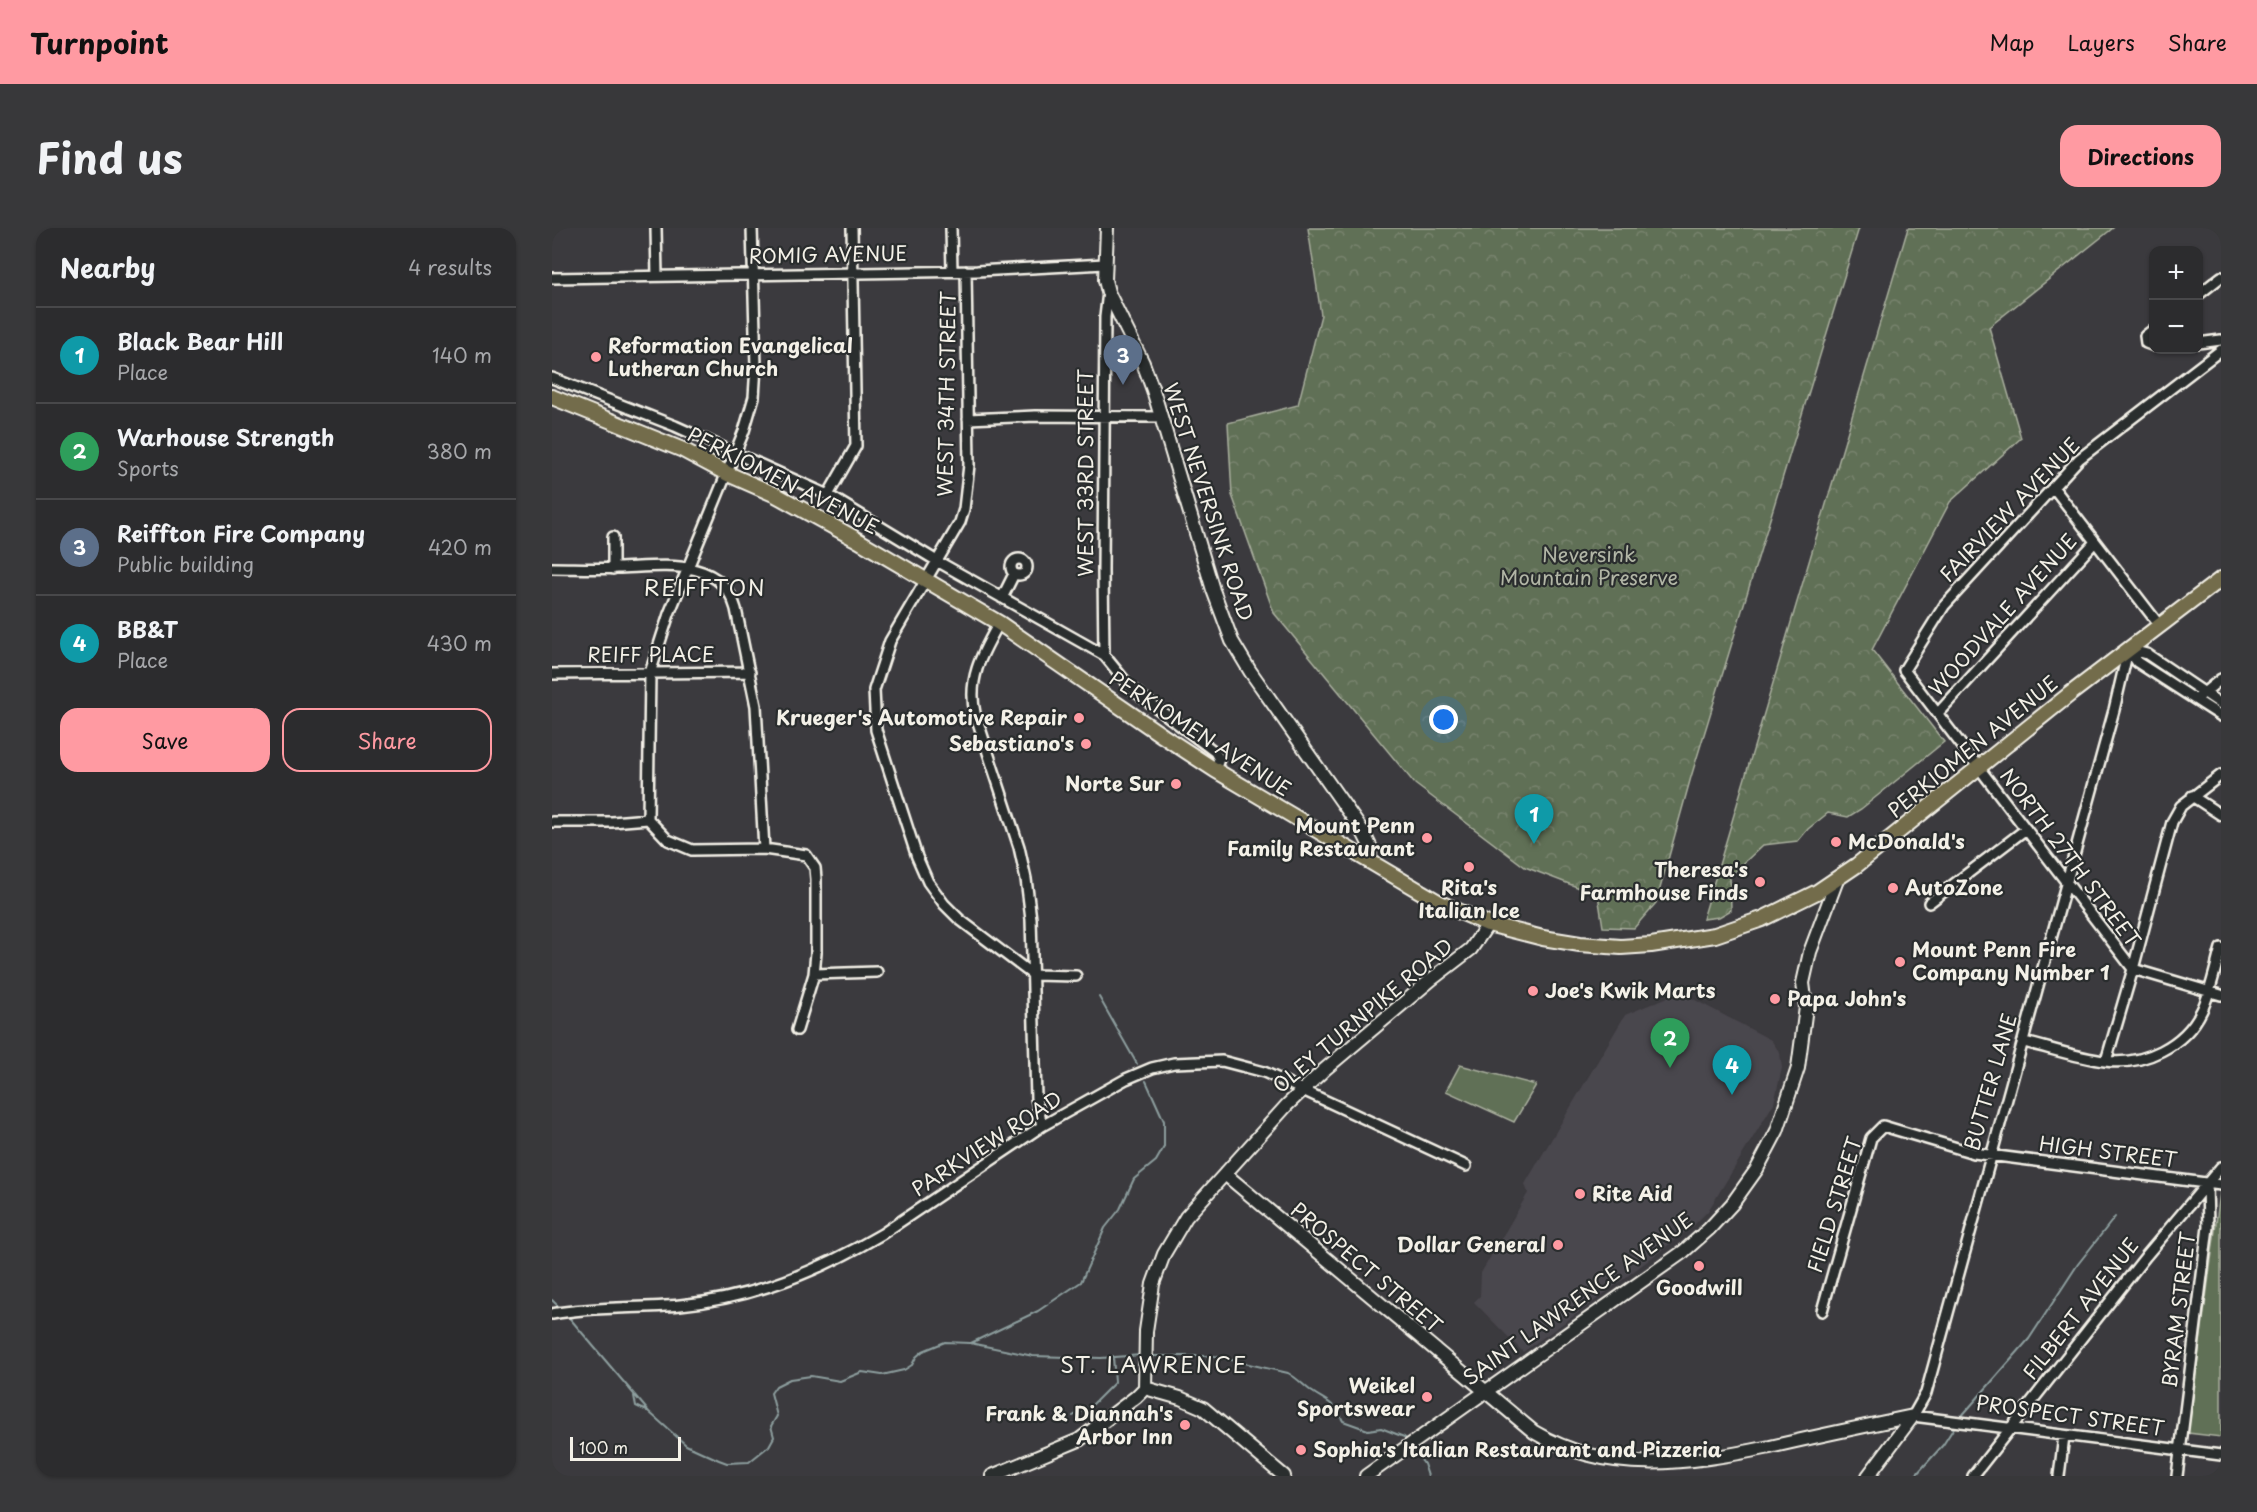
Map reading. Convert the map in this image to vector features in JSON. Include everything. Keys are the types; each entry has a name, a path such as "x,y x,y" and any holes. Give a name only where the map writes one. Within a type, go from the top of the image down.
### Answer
{"main road":[{"name":"PERKIOMEN AVENUE","path":"552,397 683,450 728,474 776,495 926,579 999,623 1215,770 1440,903 1488,924 1543,938 1580,944 1621,947 1670,943 1715,935 1762,919 1799,902 1837,879 2128,649 2221,579"}],"street":[{"path":"656,228 657,276"},
{"path":"752,228 756,366 754,397 751,413 728,474 669,614 650,673 648,819 668,840 692,850 764,849 807,855 815,868 816,953 814,974 797,1030"},
{"path":"828,495 856,446 852,228"},
{"name":"WEST 34TH STREET","path":"951,228 952,271"},
{"name":"WEST NEVERSINK ROAD","path":"1107,228 1105,280 1108,292 1143,363 1213,590 1232,641 1250,671 1363,832 1370,846 1370,861"},
{"name":"ROMIG AVENUE","path":"552,278 966,271 1105,264"},
{"name":"WEST 34TH STREET","path":"966,271 969,465 964,509 960,522 890,641 874,690 874,712 881,747 917,857 933,890 959,919 1033,975"},
{"path":"2203,292 2221,277"},
{"name":"WEST 33RD STREET","path":"1104,654 1104,317 1108,292"},
{"path":"2149,333 2145,336 2146,343 2149,344"},
{"path":"2203,342 2221,340"},
{"name":"FAIRVIEW AVENUE","path":"1904,670 1944,606 2079,459 2221,350"},
{"path":"552,378 736,452 828,495 937,561 1104,654 1130,687 1215,752 1219,759 1215,770"},
{"path":"968,419 1035,416 1161,417"},
{"path":"2053,487 2160,626"},
{"path":"613,537 613,569"},
{"name":"WOODVALE AVENUE","path":"1938,713 2095,542"},
{"path":"552,568 689,567 717,579 730,594 736,609 750,672 759,730 764,849"},
{"path":"1002,598 1014,574"},
{"path":"999,623 980,658 972,682 972,695 975,713 1026,879 1031,919 1036,1098 1042,1126"},
{"path":"2128,649 2147,654 2221,704"},
{"path":"2128,649 2137,662 2221,716"},
{"name":"BUTTER LANE","path":"1868,1476 1913,1416 1926,1392 2115,710 2128,649"},
{"name":"NORTH 27TH STREET","path":"1904,670 2133,969"},
{"name":"REIFF PLACE","path":"552,674 750,672"},
{"path":"2195,699 2221,679"},
{"path":"2106,1061 2172,822 2178,810 2192,796 2221,776"},
{"path":"2192,796 2221,815"},
{"path":"552,822 612,822 648,819"},
{"path":"1929,903 2026,829"},
{"name":"SAINT LAWRENCE AVENUE","path":"1366,1476 1683,1252 1721,1217 1745,1188 1767,1152 1793,1089 1806,1007 1803,983 1814,938 1837,879"},
{"name":"OLEY TURNPIKE ROAD","path":"1145,1388 1146,1331 1150,1297 1164,1254 1190,1212 1280,1111 1432,979 1471,949 1488,924"},
{"path":"2024,1042 2106,1061 2136,1060 2167,1048 2195,1022 2203,1008 2221,948"},
{"path":"2133,969 2221,995"},
{"path":"814,974 877,972"},
{"path":"1033,975 1076,976"},
{"name":"PARKVIEW ROAD","path":"552,1314 703,1302 750,1293 792,1279 882,1234 1042,1126 1126,1079 1152,1068 1174,1063 1222,1061 1264,1072 1466,1166"},
{"name":"FIELD STREET","path":"1822,1311 1871,1138 1883,1126 1932,1141"},
{"name":"HIGH STREET","path":"1932,1141 1991,1156 2221,1185"},
{"name":"FILBERT AVENUE","path":"1973,1476 2146,1256 2221,1167"},
{"name":"PROSPECT STREET","path":"1225,1174 1534,1432 1556,1448 1597,1463 1636,1469 1679,1466 1913,1416 2221,1455"},
{"name":"BYRAM STREET","path":"2176,1476 2208,1227 2207,1183"},
{"path":"992,1476 1079,1440 1129,1403 1145,1388 1194,1403 1210,1412 1284,1476"},
{"path":"2059,1476 2064,1436"}],"shaded area":[{"path":"1680,992 1771,1040 1780,1053 1782,1068 1774,1103 1708,1211 1692,1227 1523,1352 1474,1302 1480,1296 1481,1273 1528,1193 1525,1184 1625,1015"}],"green space":[{"name":"Neversink Mountain Preserve","path":"1308,228 1859,228 1691,777 1656,903 1634,928 1603,927 1598,895 1525,867 1415,784 1274,613 1232,495 1228,423 1298,405 1321,315"},
{"path":"1908,228 2113,228 1989,327 2021,438 1950,502 1872,650 1944,742 1848,817 1828,813 1808,829 1798,841 1763,845 1730,876 1731,910 1719,917 1703,919"},
{"path":"1460,1065 1536,1085 1514,1122 1446,1091"},
{"path":"2221,1193 2221,1437 2188,1433"}],"waterway":[{"path":"1099,997 1137,1064"},
{"path":"971,1343 1038,1311 1081,1282 1105,1228 1120,1209 1134,1179 1156,1161 1164,1147 1164,1121 1146,1081"},
{"path":"1960,1418 2029,1339 2078,1264 2115,1217"},
{"path":"552,1300 561,1309"},
{"path":"567,1315 649,1412 686,1445 727,1463 749,1462 769,1446 774,1437 771,1426 777,1416 771,1393 776,1386 790,1379 811,1376 840,1381 862,1372 882,1375 904,1370 912,1365 923,1351 945,1342 970,1343 1033,1356 1101,1358 1142,1355"},
{"path":"1073,1416 1093,1404 1115,1382 1113,1356"},
{"path":"1150,1356 1214,1356 1288,1373 1333,1406 1343,1421 1368,1430 1381,1428 1404,1437 1409,1442"},
{"path":"634,1396 636,1406 647,1411"},
{"path":"1915,1476 1943,1445 1955,1426"},
{"path":"1413,1449 1424,1464 1428,1476"}],"place":[{"name":"Reformation Evangelical Lutheran Church","path":"596,357"},
{"name":"Reiffton Fire Company","path":"1123,385"},
{"name":"Krueger's Automotive Repair","path":"1079,718"},
{"name":"Sebastiano's","path":"1086,744"},
{"name":"Norte Sur","path":"1176,784"},
{"name":"Mount Penn Family Restaurant","path":"1427,838"},
{"name":"McDonald's","path":"1836,842"},
{"name":"Black Bear Hill","path":"1534,844"},
{"name":"Rita's Italian Ice","path":"1469,867"},
{"name":"Theresa's Farmhouse Finds","path":"1760,882"},
{"name":"AutoZone","path":"1893,888"},
{"name":"Mount Penn Fire Company Number 1","path":"1900,962"},
{"name":"Joe's Kwik Marts","path":"1533,991"},
{"name":"Papa John's","path":"1775,999"},
{"name":"Warhouse Strength","path":"1670,1068"},
{"name":"BB&T","path":"1732,1095"},
{"name":"Rite Aid","path":"1580,1194"},
{"name":"Dollar General","path":"1558,1245"},
{"name":"Goodwill","path":"1699,1266"},
{"name":"Weikel Sportswear","path":"1427,1397"},
{"name":"Frank & Diannah's Arbor Inn","path":"1185,1425"},
{"name":"Sophia's Italian Restaurant and Pizzeria","path":"1301,1450"}],"district":[{"name":"REIFFTON","path":"705,588"},
{"name":"ST. LAWRENCE","path":"1154,1365"}]}
